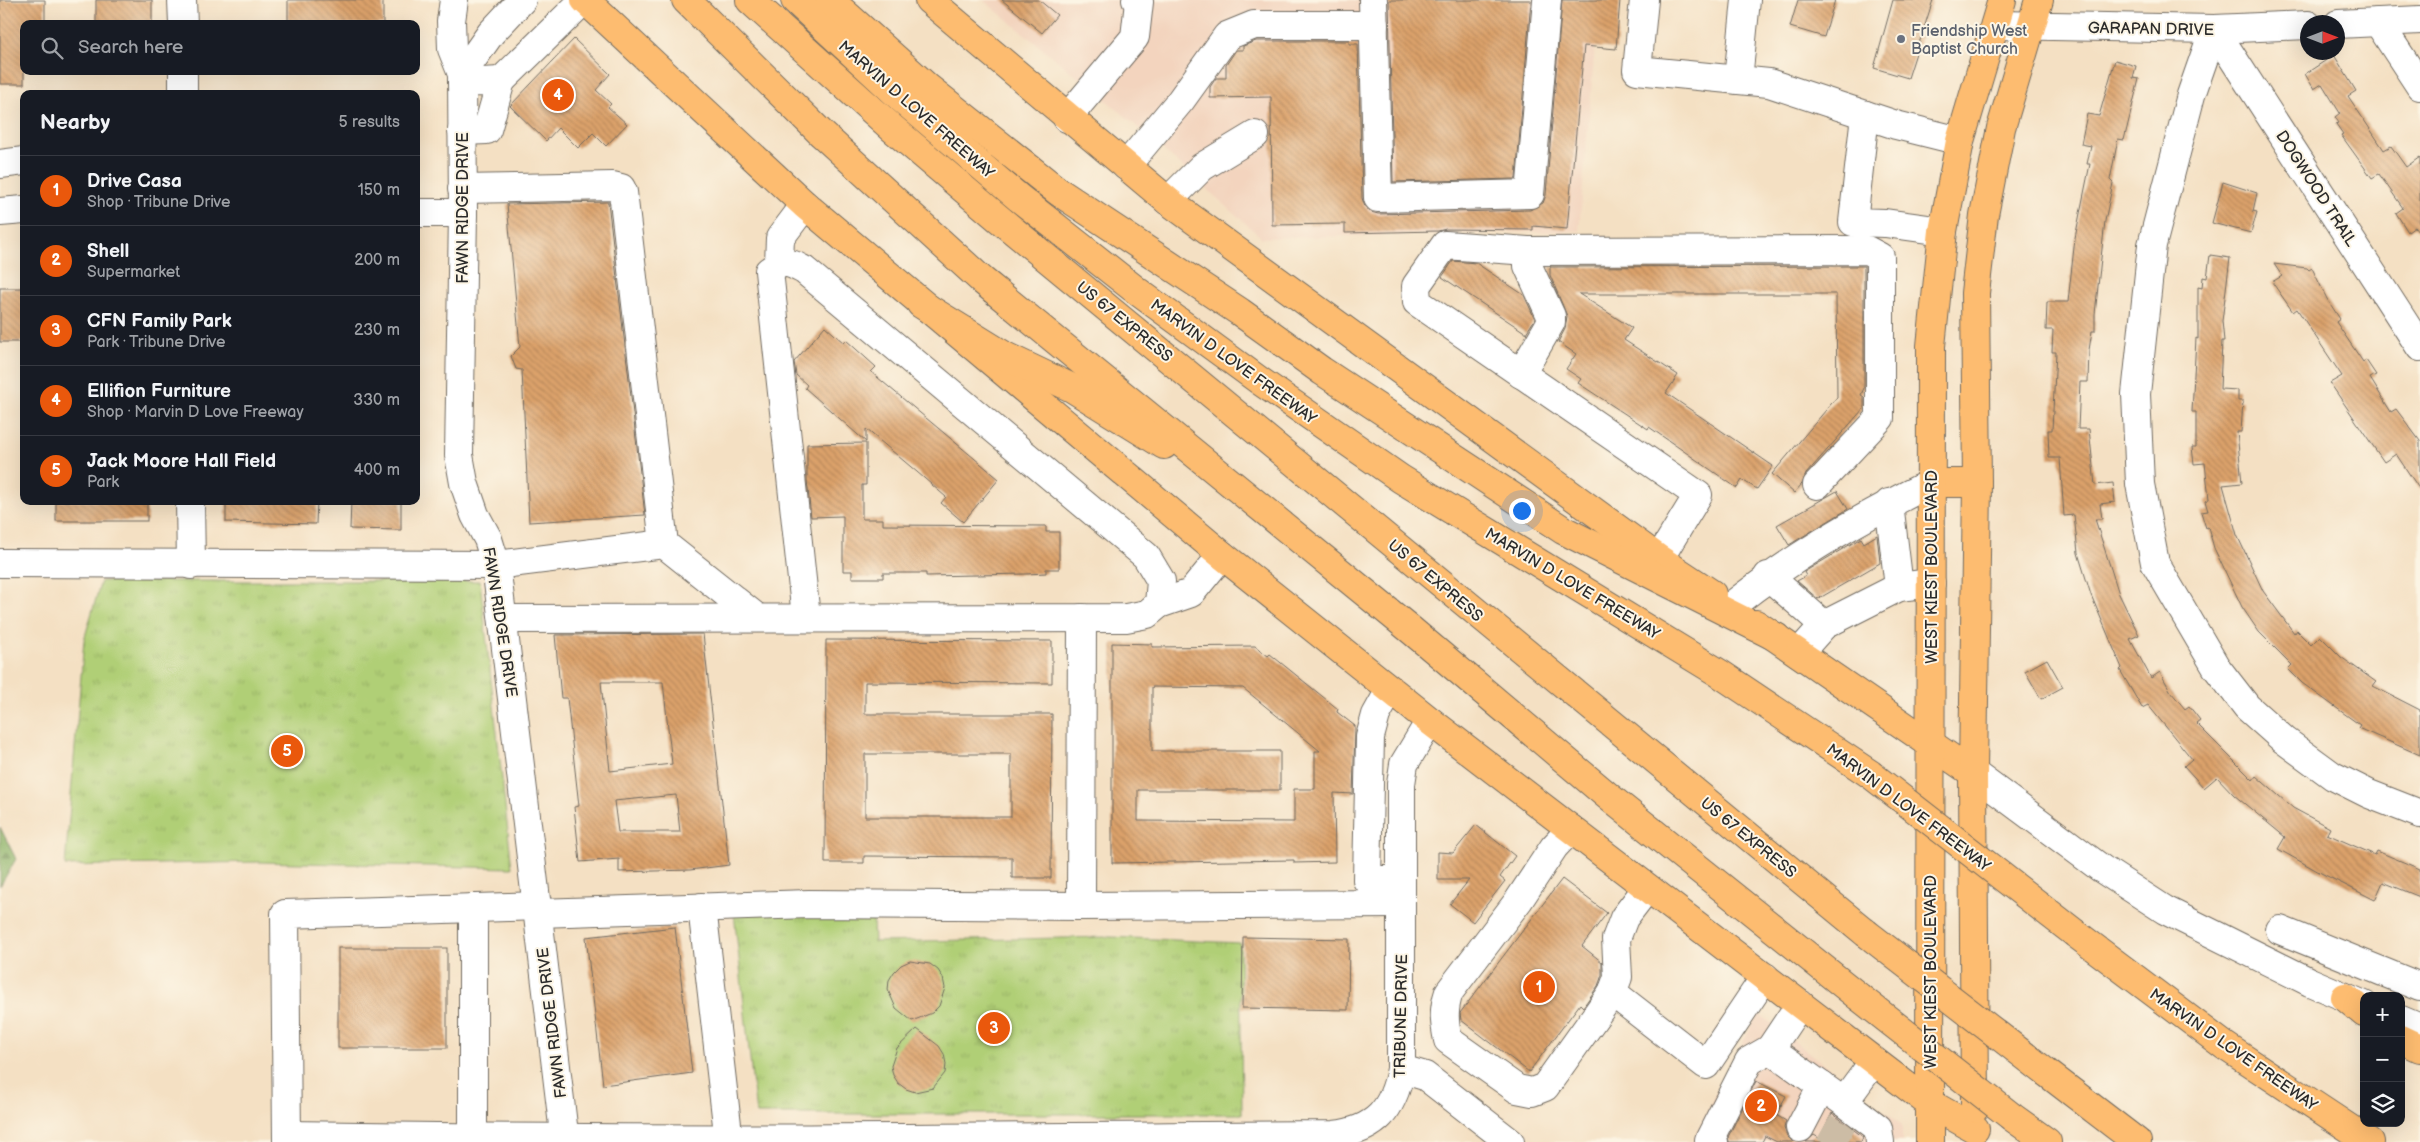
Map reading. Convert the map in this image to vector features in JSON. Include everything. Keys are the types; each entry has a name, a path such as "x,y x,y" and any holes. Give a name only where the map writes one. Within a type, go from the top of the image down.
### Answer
{"main road":[{"path":"585,0 805,205 1222,555 1430,721 1929,1103 1975,1136"},
{"path":"686,0 822,134 983,281 1235,485 1609,797 1859,997 2047,1142"},
{"name":"US 67 EXPRESS","path":"750,0 892,128 998,218 1866,933 2137,1142"},
{"name":"MARVIN D LOVE FREEWAY","path":"795,0 902,99 1020,198 1137,291 1260,381 1401,479 1711,668 1870,774 2076,934 2225,1046 2370,1142"},
{"path":"830,0 927,87 1059,192 1240,312 1322,371 1563,530 1776,637"},
{"path":"929,0 1168,201 1659,559 1973,773"},
{"name":"WEST KIEST BOULEVARD","path":"1930,1142 1931,346 1943,230 1962,132 1998,12"},
{"path":"1975,1136 1973,773 1977,484 1975,293 1984,215 2001,128 2035,12"},
{"path":"1962,132 2001,128"},
{"path":"921,304 1006,356 1072,388 1194,464 1235,485"},
{"path":"1931,482 1977,484"},
{"path":"2405,1041 2420,1048"}],"street":[{"path":"182,0 183,20"},
{"name":"FAWN RIDGE DRIVE","path":"454,0 451,21 452,49 462,79 463,201 459,455 464,484 475,515 488,539 496,565 565,1140"},
{"path":"501,81 462,79 491,33 522,0"},
{"path":"462,130 487,130 501,81 585,0"},
{"path":"1067,118 1135,37 1139,2 1136,0"},
{"path":"1126,166 1181,100 1227,36 1254,25 1374,12 1378,198 1530,194 1547,0"},
{"path":"1644,0 1637,70 1769,83 1896,126 1962,132"},
{"path":"1738,80 1746,0"},
{"name":"GARAPAN DRIVE","path":"1998,12 2035,12 2214,29 2300,25"},
{"path":"2345,24 2420,20"},
{"path":"2378,22 2420,86"},
{"path":"2214,29 2191,95 2151,255 2136,394 2140,484 2154,563 2212,660 2247,707 2284,740 2333,776 2369,794 2420,814"},
{"name":"DOGWOOD TRAIL","path":"2214,29 2420,347"},
{"path":"183,75 183,90"},
{"path":"1865,115 1853,222 1885,223 1943,230"},
{"path":"1168,201 1202,167 1255,135"},
{"path":"0,164 20,162"},
{"path":"420,212 463,201 613,186 621,188 623,192 664,544 756,617"},
{"path":"779,263 780,238 805,205"},
{"path":"0,212 20,210"},
{"path":"1659,559 1698,495 1417,302 1416,286 1445,245 1528,251 1867,250 1880,257 1880,418 1817,485"},
{"path":"1521,374 1551,322 1551,316 1528,266 1528,251"},
{"path":"806,617 769,271 779,263 789,263 804,270 1146,556 1161,581 1160,604"},
{"path":"1730,606 1768,576 1889,503 1931,482"},
{"path":"1889,503 1900,587"},
{"path":"190,505 191,564"},
{"path":"0,563 496,565 664,544"},
{"path":"503,619 756,617 1126,618 1147,614 1160,604 1191,594 1222,555"},
{"path":"1768,576 1824,624"},
{"path":"1799,653 1824,624 1900,587 1931,583"},
{"path":"1081,906 1082,618"},
{"path":"1364,892 1370,737 1376,715 1390,690"},
{"name":"TRIBUNE DRIVE","path":"287,1139 1108,1140 1334,1136 1355,1132 1373,1122 1388,1107 1397,1090 1401,1069 1400,806 1402,778 1408,757 1430,721"},
{"path":"1973,773 2102,869 2165,910 2358,1005"},
{"path":"1570,829 1554,847 1519,900 1450,992 1444,1006 1444,1020 1448,1040 1517,1089 1532,1092 1545,1087 1612,992 1618,977 1616,939 1624,918 1647,888"},
{"path":"287,1139 285,914 473,908 538,909 809,904 1081,906 1364,892 1401,892"},
{"path":"702,907 729,1140"},
{"path":"473,908 473,1138"},
{"path":"2280,930 2420,987"},
{"path":"1612,992 1706,1065 1765,978"},
{"path":"1714,1142 1710,1140 1749,1061 1770,1049 1800,1004"},
{"path":"2405,1022 2420,1028"},
{"path":"1770,1049 1878,1128 1880,1142"},
{"path":"1844,1102 1874,1061"},
{"path":"1401,1069 1425,1076 1510,1142"},
{"path":"1810,1124 1822,1086"}],"shaded area":[{"path":"983,0 1599,0 1579,231 1262,238 1124,115"},
{"path":"1758,1013 1902,1125 1902,1142 1692,1142"}],"green space":[{"path":"101,581 480,581 512,868 258,862 65,866 84,640"},
{"path":"0,827 16,859 0,886"},
{"path":"827,912 829,919 873,919 874,942 1110,937 1240,943 1242,1114 756,1114 734,913"}],"building":[{"path":"0,0 45,0 45,20 20,20 20,75 24,75 24,84 0,84"},
{"path":"96,0 152,0 152,20 96,20"},
{"path":"288,0 383,0 383,20 288,20"},
{"path":"1002,0 1039,0 1057,15 1042,33"},
{"path":"1389,0 1531,0 1516,179 1393,182"},
{"path":"1562,0 1620,0 1616,49 1584,46 1567,229 1533,226 1533,230 1446,229 1438,231 1345,233 1345,224 1272,225 1271,97 1210,98 1210,87 1216,78 1226,78 1226,65 1236,50 1243,50 1243,46 1256,41 1349,41 1349,44 1358,44 1362,198 1365,207 1371,212 1378,214 1530,210 1543,203 1546,195"},
{"path":"1798,0 1835,0 1824,37 1790,27"},
{"name":"Friendship West Baptist Church","path":"1893,0 1933,0 1908,78 1874,68"},
{"path":"574,39 610,74 596,90 611,104 608,107 627,124 606,146 593,133 578,148 558,128 546,141 510,106"},
{"path":"2115,60 2136,66 2133,78 2139,79 2124,140 2118,139 2110,180 2113,183 2105,221 2095,314 2095,331 2092,331 2089,350 2088,382 2080,382 2078,429 2089,429 2095,485 2113,483 2115,502 2100,504 2102,519 2095,519 2119,594 2139,635 2130,639 2151,678 2160,672 2171,692 2185,709 2189,706 2200,720 2196,723 2253,780 2256,776 2293,808 2330,828 2327,834 2375,855 2377,851 2420,869 2420,897 2383,882 2375,900 2321,873 2278,849 2285,837 2234,795 2217,777 2204,788 2184,766 2192,759 2148,705 2142,708 2120,670 2122,668 2091,595 2078,553 2074,515 2064,516 2060,458 2049,458 2048,430 2052,430 2056,352 2052,352 2053,330 2046,330 2047,302 2068,302 2075,238 2090,164 2087,164 2091,146 2081,144 2087,114 2099,116"},
{"path":"2326,60 2337,60 2356,91 2348,96 2384,150 2391,146 2406,167 2420,157 2420,233 2415,227 2408,232 2396,213 2403,208 2379,174 2372,178 2341,135 2343,134 2336,124 2339,123 2335,117 2340,113 2322,84 2314,89 2305,74"},
{"path":"2223,182 2257,193 2253,211 2257,212 2251,233 2212,223"},
{"path":"608,202 645,515 529,522 522,370 516,369 511,356 520,347 507,204"},
{"path":"2210,255 2230,258 2222,321 2224,341 2222,341 2220,389 2238,390 2238,401 2243,401 2241,432 2237,432 2242,483 2223,485 2237,535 2263,591 2294,633 2296,630 2311,645 2320,636 2341,657 2376,682 2373,686 2420,710 2420,755 2358,728 2360,725 2302,683 2288,669 2292,665 2259,632 2242,607 2214,548 2201,512 2208,511 2205,501 2209,499 2205,463 2194,464 2192,447 2196,447 2196,412 2192,412 2196,338 2198,339 2198,287 2202,288 2203,277 2207,278"},
{"path":"1453,261 1476,263 1524,295 1535,319 1526,333 1442,277"},
{"path":"2274,264 2307,268 2309,270 2312,268 2327,299 2340,319 2336,322 2363,362 2366,360 2376,375 2370,378 2391,412 2396,409 2420,441 2420,490 2396,454 2384,462 2330,383 2342,376 2297,309 2293,312 2272,282 2282,276"},
{"path":"1864,266 1864,388 1861,395 1864,397 1864,408 1806,474 1802,484 1794,493 1772,474 1837,397 1836,294 1579,294 1632,328 1624,340 1678,375 1666,393 1773,466 1757,489 1742,480 1737,488 1649,427 1648,429 1578,383 1581,379 1566,369 1576,354 1558,342 1565,329 1567,316 1550,275 1550,267"},
{"path":"0,288 20,288 20,342 0,342"},
{"path":"825,326 844,343 846,340 876,367 871,372 999,479 963,522 941,503 946,497 917,472 866,429 866,442 805,388 807,385 796,375 794,362"},
{"path":"866,443 866,485 862,485 862,519 883,519 883,525 1046,526 1046,532 1059,532 1059,569 1046,569 1046,573 1026,574 926,576 926,573 883,573 883,578 852,578 852,571 843,571 843,516 811,517 807,480 807,444"},
{"path":"1837,491 1848,509 1789,545 1777,525"},
{"path":"56,505 147,505 147,521 56,521"},
{"path":"226,505 317,505 316,524 226,522"},
{"path":"351,505 401,505 401,530 350,529"},
{"path":"1877,535 1880,563 1818,599 1797,581 1806,576 1804,572 1861,538 1864,543"},
{"path":"703,634 729,865 690,870 619,872 619,859 580,862 574,807 579,806 567,698 561,698 555,635","holes":["601,682 663,682 672,764 610,771","676,795 680,832 618,832 614,801"]},
{"path":"826,640 1052,641 1052,683 865,682 865,714 1052,714 1051,878 1012,878 1012,857 864,856 864,863 825,863","holes":["865,754 1011,754 1011,817 865,817"]},
{"path":"1112,643 1152,644 1152,647 1255,646 1268,656 1270,654 1338,709 1337,712 1355,726 1353,794 1334,793 1335,862 1294,863 1294,860 1112,863","holes":["1152,687 1243,688 1320,751 1315,751 1315,789 1294,789 1294,822 1138,821 1138,790 1280,790 1280,751 1152,751"]},
{"path":"2047,659 2063,687 2041,699 2025,671"},
{"path":"1476,825 1515,856 1500,877 1505,881 1473,922 1450,904 1469,880 1438,880 1438,852 1453,853"},
{"path":"1562,879 1607,913 1582,946 1602,962 1602,975 1598,986 1583,1007 1580,1004 1529,1072 1461,1020 1460,1013"},
{"path":"675,927 692,1073 603,1085 586,937"},
{"path":"1243,937 1349,939 1348,1010 1242,1008"},
{"path":"338,948 447,948 447,1048 338,1048"},
{"path":"910,961 930,964 938,970 943,978 945,988 939,1006 932,1013 912,1021 896,1008 888,990 889,980 894,972 901,965"},
{"path":"917,1029 939,1046 944,1054 946,1064 945,1073 933,1088 915,1092 906,1089 898,1083 893,1075 891,1066 897,1048"},
{"path":"1756,1081 1786,1096 1776,1115 1786,1121 1784,1128 1787,1136 1793,1142 1777,1142 1765,1136 1762,1142 1729,1142 1728,1137"},
{"path":"1832,1113 1863,1137 1861,1142 1806,1142 1814,1135 1819,1138"}],"tunnel":[{"path":"1824,1127 1851,1142"}],"place":[{"name":"Friendship West Baptist Church","path":"1901,39"},
{"name":"Ellifion Furniture","path":"558,95"},
{"name":"Jack Moore Hall Field","path":"287,751"},
{"name":"Drive Casa","path":"1539,987"},
{"name":"CFN Family Park","path":"994,1028"},
{"name":"Shell","path":"1761,1106"}]}
